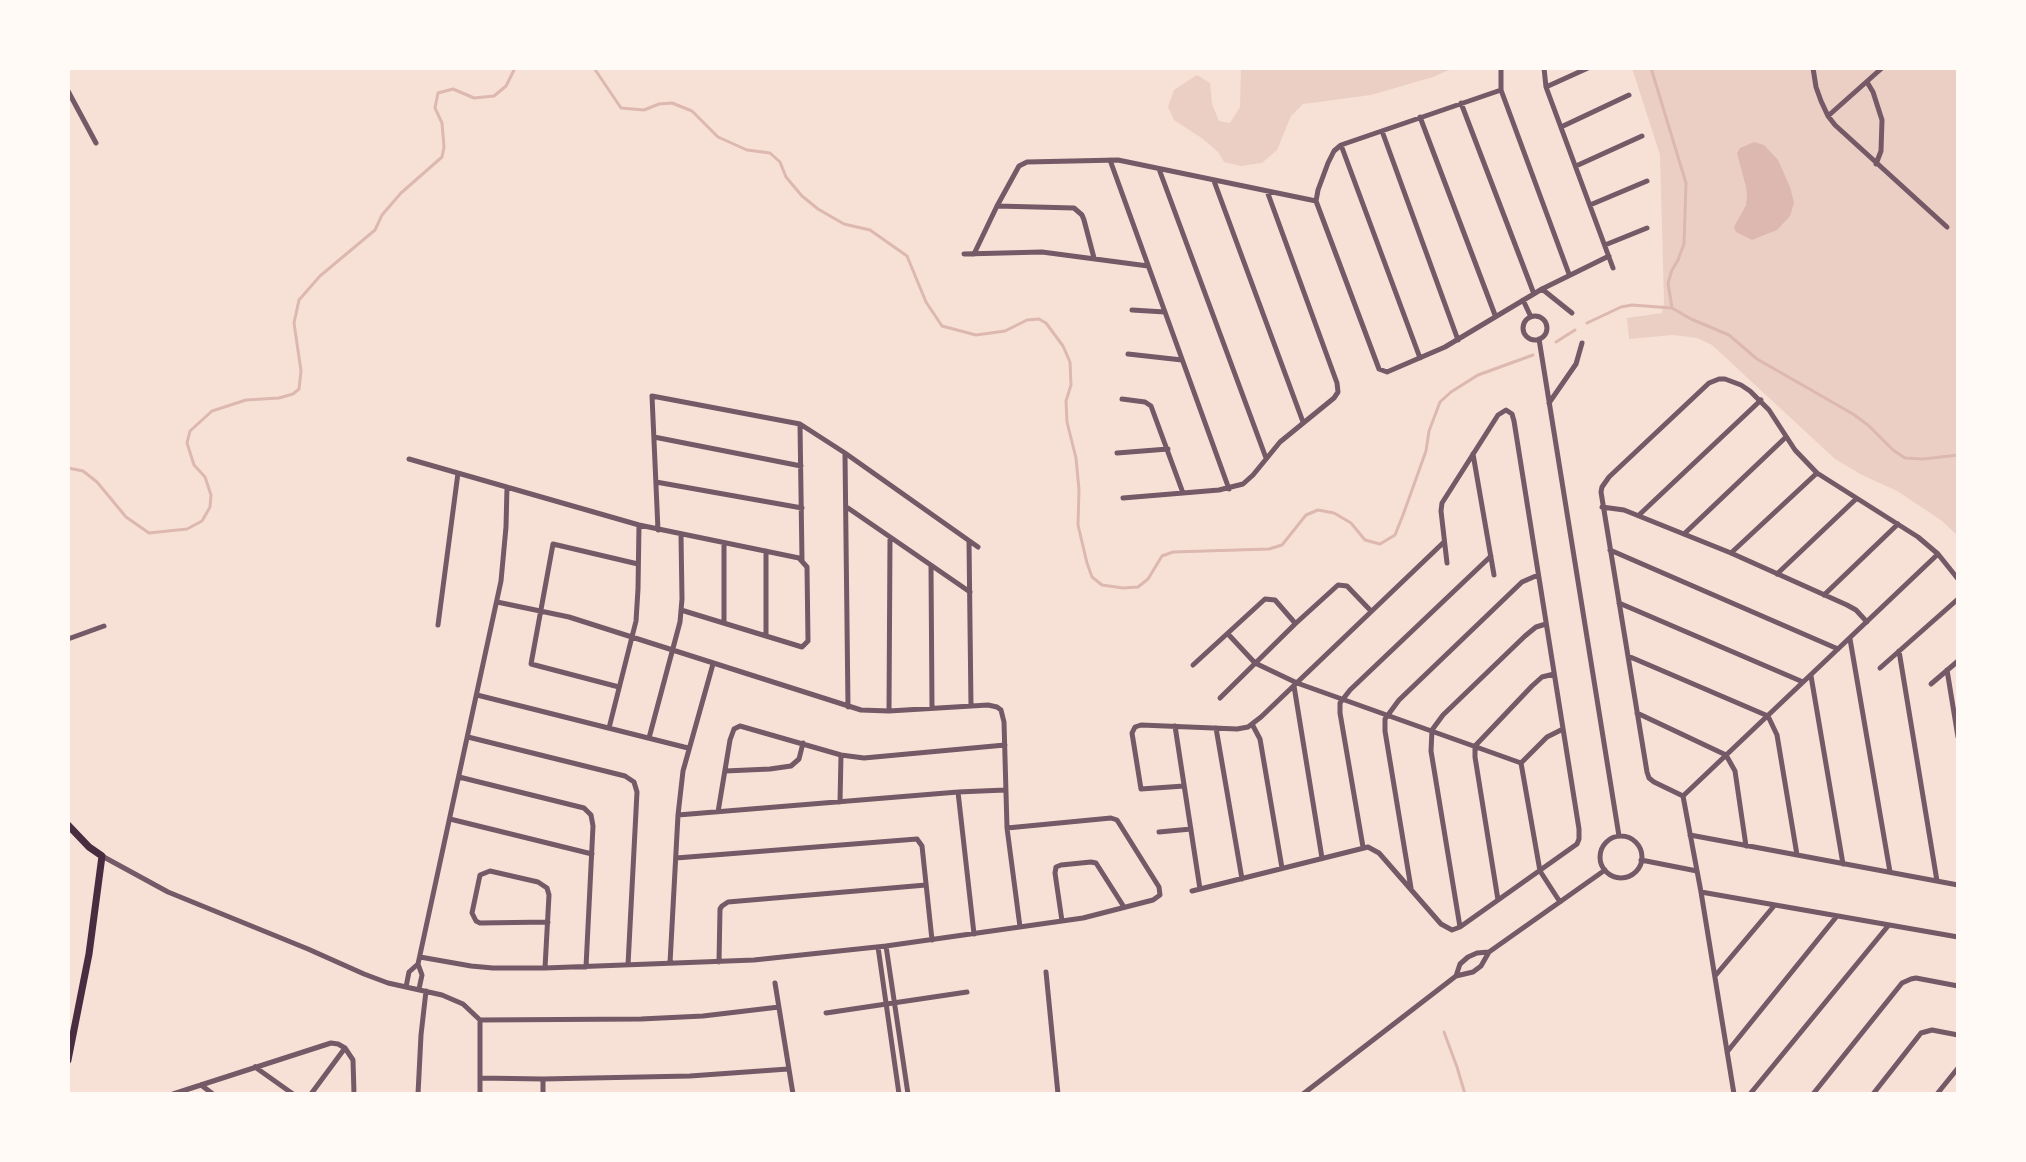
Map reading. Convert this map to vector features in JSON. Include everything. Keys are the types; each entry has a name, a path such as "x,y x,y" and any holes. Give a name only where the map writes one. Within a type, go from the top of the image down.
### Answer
{"main road":[{"path":"68,825 102,856 93,928 68,1060"}],"street":[{"path":"1501,68 1501,90 1569,274"},
{"path":"1544,68 1546,87 1613,268"},
{"path":"1546,87 1588,68"},
{"path":"1813,68 1816,87 1828,116 1947,227"},
{"path":"1828,116 1882,68"},
{"path":"1867,82 1882,120 1881,151 1876,164"},
{"path":"1501,90 1341,145 1328,163 1316,201 1376,362 1382,371 1387,372 1420,358 1458,340 1495,315 1569,274 1609,256"},
{"path":"68,91 96,143"},
{"path":"1561,127 1629,95"},
{"path":"1461,103 1534,294"},
{"path":"1420,117 1495,315"},
{"path":"1382,131 1458,340"},
{"path":"1576,166 1642,136"},
{"path":"1341,145 1420,358"},
{"path":"974,254 997,206 1023,163 1110,160 1316,201"},
{"path":"1110,160 1229,489"},
{"path":"1159,168 1266,458"},
{"path":"1214,180 1303,422"},
{"path":"1590,205 1647,181"},
{"path":"1123,498 1229,489 1248,480 1280,442 1338,392 1267,191"},
{"path":"997,206 1074,208 1082,215 1094,258"},
{"path":"1605,245 1647,228"},
{"path":"964,254 1042,252 1148,266"},
{"path":"1542,289 1572,313"},
{"path":"1523,300 1531,317"},
{"path":"1132,310 1165,312"},
{"path":"1531,317 1543,319 1547,326 1545,334 1539,339 1528,337 1524,330 1525,322 1531,317"},
{"path":"1539,339 1619,836"},
{"path":"1549,403 1576,364 1582,343"},
{"path":"1128,354 1182,360"},
{"path":"1683,796 1649,778 1601,492 1605,481 1709,383 1725,379 1741,385 1761,400 1786,437 1817,473 1899,524 1938,554 1958,579"},
{"path":"658,530 652,396 800,424 978,547"},
{"path":"1122,399 1145,402 1151,406 1183,493"},
{"path":"1639,515 1761,400"},
{"path":"1192,891 1363,847 1376,850 1445,928 1452,930 1574,847 1579,839 1579,829 1514,421 1512,414 1506,410 1498,415 1442,503 1447,563"},
{"path":"681,610 798,647 808,641 809,571 804,561 800,424"},
{"path":"654,437 801,466"},
{"path":"1684,534 1786,437"},
{"path":"1117,453 1168,449"},
{"path":"845,453 848,707"},
{"path":"1473,454 1494,575"},
{"path":"409,459 658,530 804,561"},
{"path":"438,625 458,473"},
{"path":"1731,553 1817,473"},
{"path":"656,482 802,508"},
{"path":"418,1094 423,990 419,960 497,602 504,555 507,487"},
{"path":"1777,574 1856,499"},
{"path":"1602,507 1615,507 1639,515 1731,553 1856,610 1867,622"},
{"path":"847,508 970,592"},
{"path":"1824,595 1899,524"},
{"path":"609,728 637,606 639,525"},
{"path":"649,738 681,610 681,535"},
{"path":"889,711 890,537"},
{"path":"969,541 971,706"},
{"path":"1184,786 1141,789 1132,733 1135,727 1237,729 1252,724 1444,542"},
{"path":"724,543 724,623"},
{"path":"619,687 531,664 553,544 638,564"},
{"path":"1610,550 1838,649"},
{"path":"766,551 766,636"},
{"path":"1683,796 1938,554"},
{"path":"1363,847 1340,713 1342,698 1491,556"},
{"path":"931,565 932,708"},
{"path":"1411,890 1385,731 1387,714 1522,582 1538,575"},
{"path":"1220,698 1335,586 1347,586 1371,611"},
{"path":"1880,668 1958,599"},
{"path":"1193,665 1262,600 1275,600 1295,624"},
{"path":"497,602 569,617 861,710 997,707 1004,722 1007,828 1020,927"},
{"path":"1618,602 1803,682"},
{"path":"1460,927 1431,751 1432,730 1438,720 1525,636 1546,624"},
{"path":"68,639 104,626"},
{"path":"1228,634 1255,663 1295,684 1521,763"},
{"path":"1849,638 1890,872"},
{"path":"1899,651 1937,881"},
{"path":"1627,656 1768,716 1777,735 1797,855"},
{"path":"1931,684 1958,661"},
{"path":"670,963 683,771 713,664"},
{"path":"1947,670 1958,737"},
{"path":"1498,900 1475,746 1538,680 1554,674"},
{"path":"1811,675 1843,864"},
{"path":"1295,684 1322,858"},
{"path":"477,695 688,748"},
{"path":"1637,713 1726,755 1735,771 1746,846"},
{"path":"1252,724 1260,739 1282,868"},
{"path":"718,812 730,740 737,727 744,726 841,755 875,757 1005,745"},
{"path":"1175,726 1200,889"},
{"path":"1216,728 1242,879"},
{"path":"1521,763 1547,737 1563,729"},
{"path":"468,737 625,776 634,782 637,792 628,965"},
{"path":"725,771 791,766 799,759 803,743"},
{"path":"840,802 841,755"},
{"path":"1521,763 1540,871 1560,902"},
{"path":"459,777 588,811 593,820 586,967"},
{"path":"678,815 1005,790"},
{"path":"958,792 974,934"},
{"path":"1683,796 1734,1094"},
{"path":"450,819 592,854"},
{"path":"419,960 471,966 545,968 787,957 1062,921 1153,900 1160,895 1159,887 1121,825 1114,819 1007,828"},
{"path":"1159,832 1191,829"},
{"path":"1690,835 1958,885"},
{"path":"1627,837 1641,852 1641,860 1638,869 1627,877 1617,877 1605,870 1601,862 1602,849 1610,839 1627,837"},
{"path":"676,858 914,838 920,840 922,846 932,940"},
{"path":"102,856 168,892 364,974 463,1004 480,1020 641,1019 779,1007"},
{"path":"1641,860 1697,871"},
{"path":"1062,921 1055,873 1056,867 1061,865 1096,863 1124,907"},
{"path":"1303,1094 1456,976 1469,975 1477,970 1489,952 1605,870"},
{"path":"545,968 548,922 549,895 547,888 542,883 490,871 480,875 472,913 476,921 548,922"},
{"path":"719,962 720,909 728,902 926,885"},
{"path":"1701,892 1958,937"},
{"path":"1715,976 1774,905"},
{"path":"1727,1052 1837,916"},
{"path":"1750,1094 1889,925"},
{"path":"878,947 899,1094 908,1093 886,946"},
{"path":"1456,976 1460,964 1468,957 1489,952"},
{"path":"406,987 409,972 419,960"},
{"path":"1046,972 1058,1094"},
{"path":"1813,1094 1902,983 1916,978 1958,986"},
{"path":"775,983 793,1094"},
{"path":"826,1013 967,992"},
{"path":"480,1020 480,1094"},
{"path":"1873,1094 1921,1033 1932,1030 1958,1035"},
{"path":"173,1094 330,1043 345,1048 352,1057 354,1094"},
{"path":"311,1094 345,1048"},
{"path":"895,1061 903,1060"},
{"path":"254,1067 293,1094"},
{"path":"1937,1094 1958,1068"},
{"path":"480,1078 690,1076 788,1069"},
{"path":"543,1079 543,1094"},
{"path":"200,1085 213,1094"}],"shaded area":[{"path":"1241,68 1454,68 1371,95 1303,104 1291,116 1277,150 1262,163 1241,166 1224,162 1203,139 1174,120 1168,107 1174,90 1197,75 1210,83 1212,104 1219,121 1230,123 1240,107"},
{"path":"1632,68 1958,68 1958,536 1942,521 1897,491 1835,459 1712,345 1697,338 1673,335 1629,339 1627,318 1662,313 1664,302 1660,155"},
{"path":"1754,142 1764,145 1778,160 1794,203 1790,216 1777,230 1752,240 1736,232 1734,227 1746,205 1747,196 1737,153 1740,148"}],"waterway":[{"path":"68,468 83,471 97,482 126,517 149,533 187,529 202,521 210,507 211,495 205,477 194,465 187,443 190,431 212,411 246,400 279,398 299,389 301,371 294,323 299,300 320,276 375,230 382,215 401,193 442,157 442,123 435,108 438,93 453,89 474,98 494,96 506,86 515,68"},
{"path":"594,68 621,108 644,110 672,103 692,111 718,137 747,150 770,153 780,162 786,177 802,196 818,209 844,224 870,230 907,256 926,302 942,326 976,335 1005,331 1027,320 1039,319 1046,323 1063,346 1070,362 1067,422 1076,458 1078,525 1092,577 1102,585 1138,587 1148,579 1162,556 1173,552 1269,549 1282,545 1306,515 1318,510 1334,513 1351,523 1365,540 1380,544 1395,535 1426,451 1429,431 1440,402 1478,375 1533,355"},
{"path":"1651,68 1686,183 1684,244 1668,283 1672,308"},
{"path":"1587,323 1632,305 1672,308 1729,335 1757,359 1853,414 1905,458 1958,455"},
{"path":"1556,342 1575,330"},
{"path":"1444,1032 1465,1094"}]}
